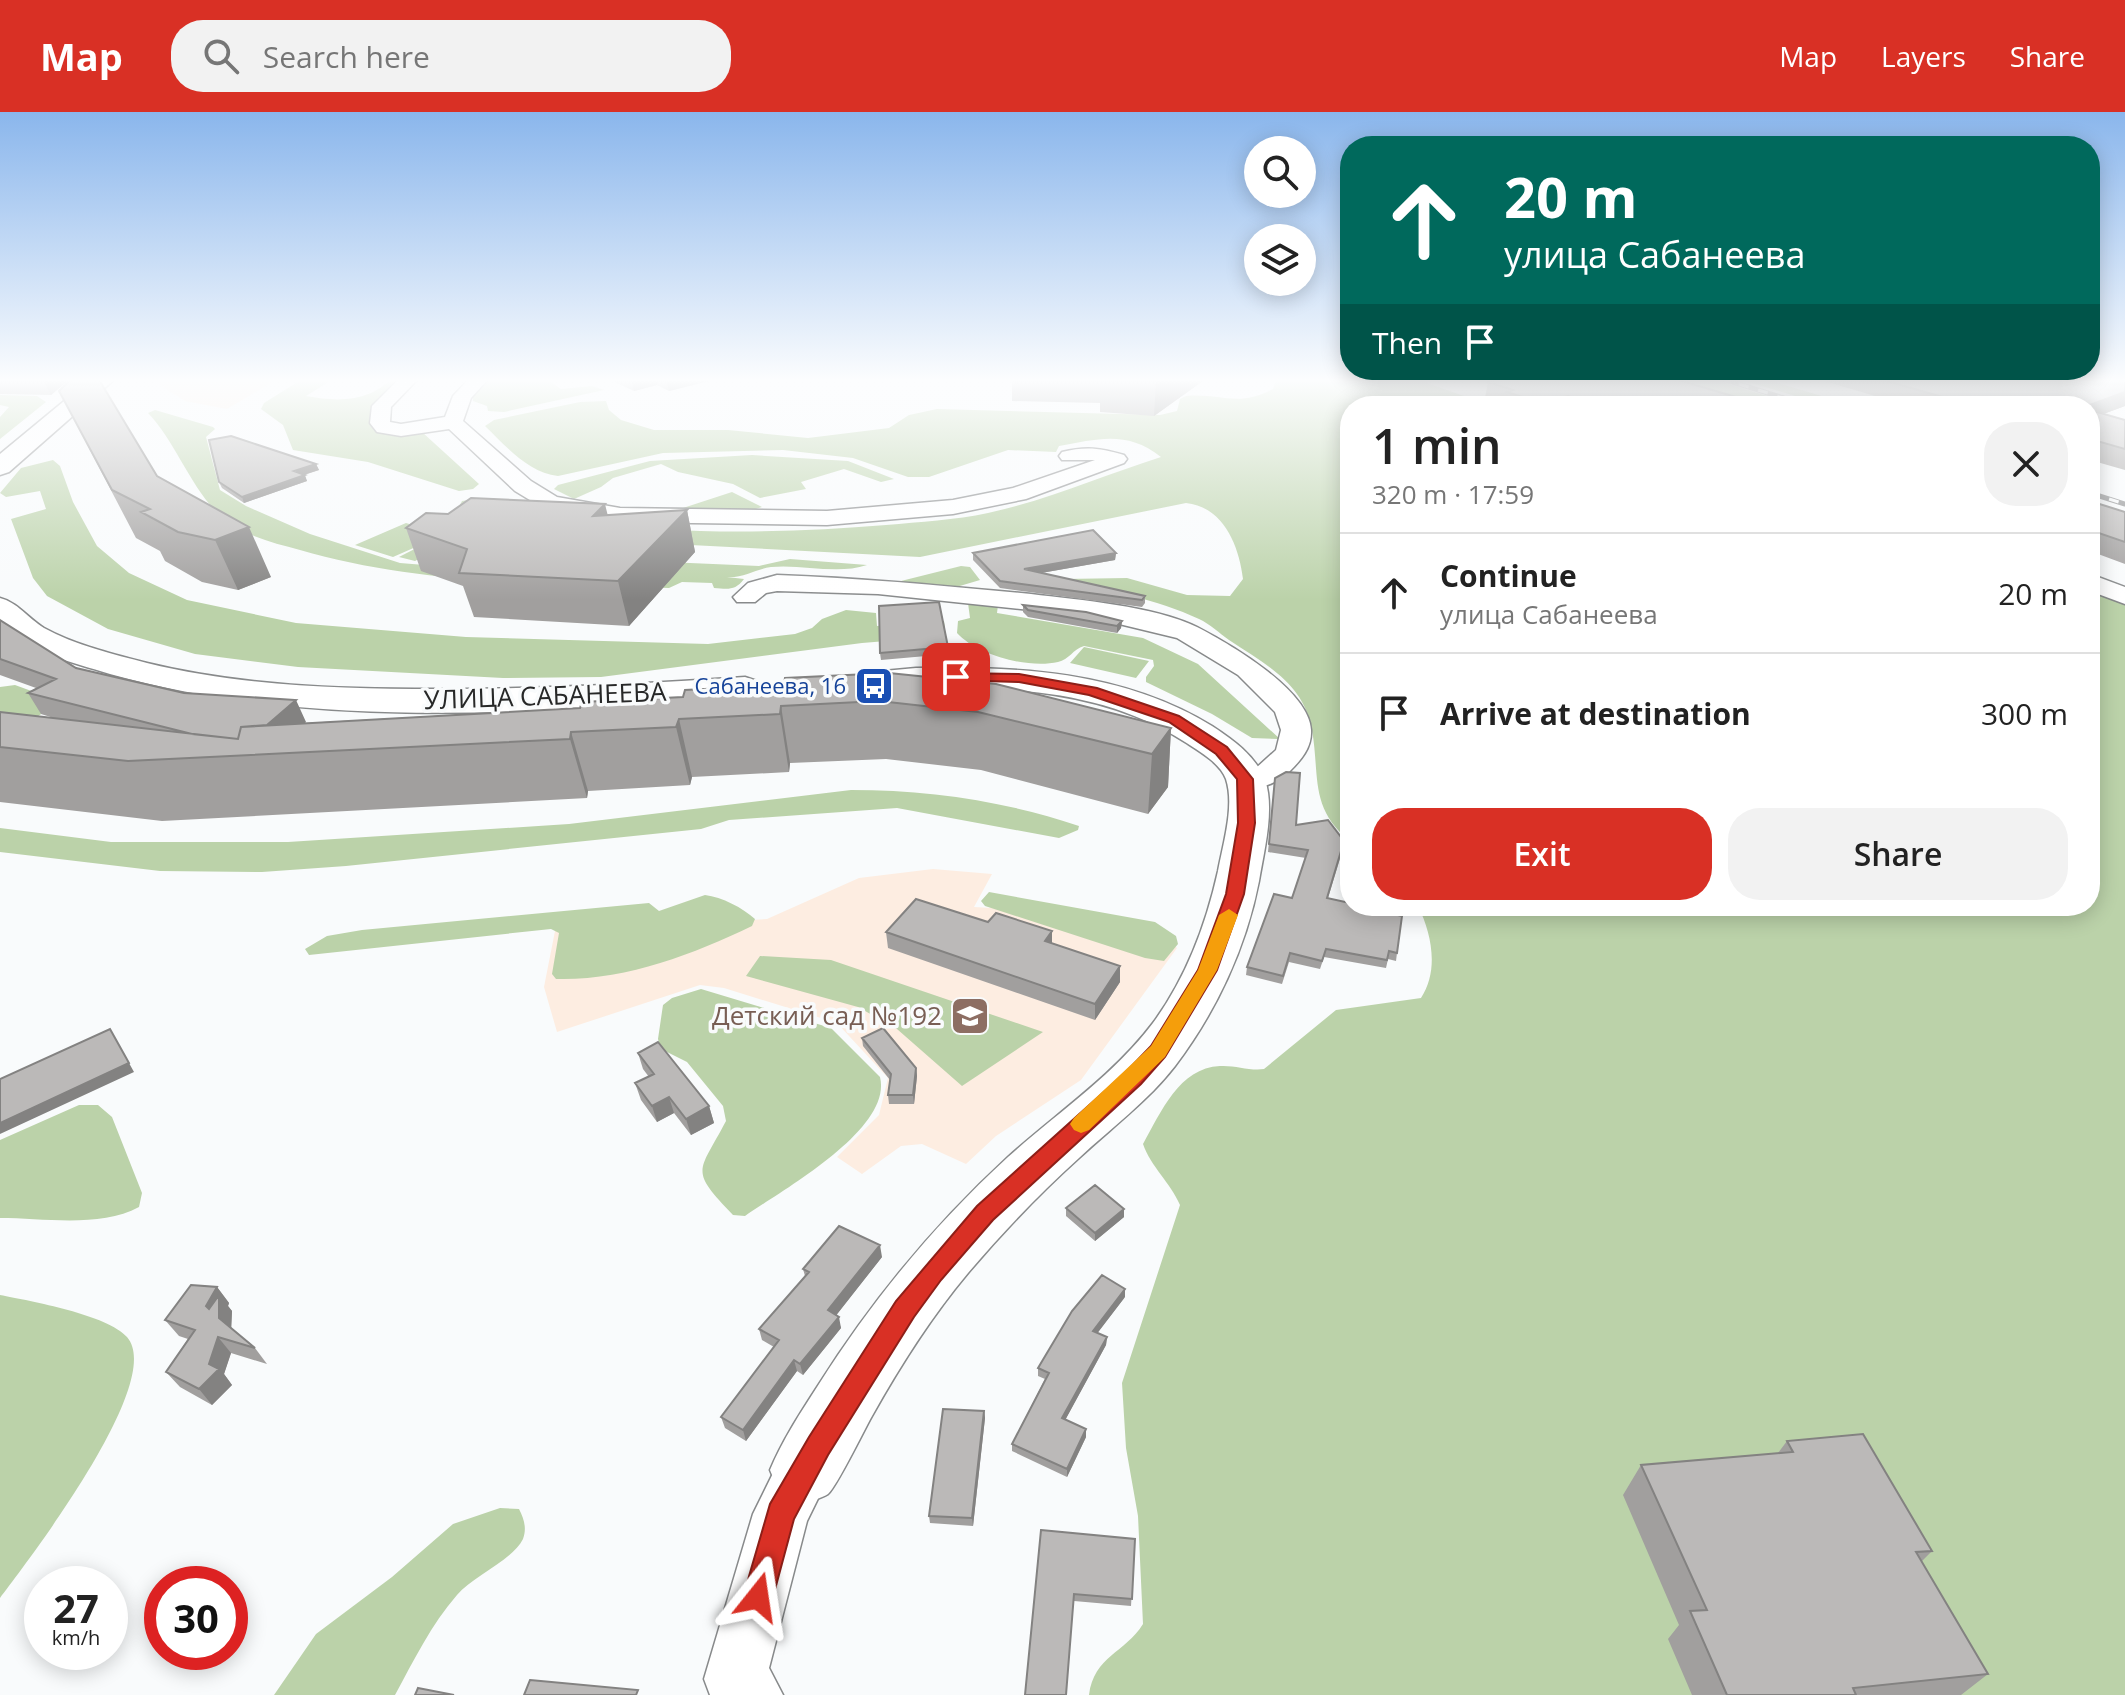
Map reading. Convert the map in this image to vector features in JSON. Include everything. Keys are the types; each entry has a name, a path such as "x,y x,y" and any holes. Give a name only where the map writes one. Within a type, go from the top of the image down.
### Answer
{"street":[{"path":"0,467 18,452"},
{"path":"486,452 523,486 551,503 620,515 766,519 850,516 1000,499 1117,459 1091,452 1069,456"},
{"path":"746,597 767,584 878,586 1086,608 1186,632 1248,669 1289,709 1296,730 1291,753 1266,776 1245,779"},
{"path":"2100,586 2125,596"},
{"name":"УЛИЦА САБАНЕЕВА","path":"0,607 13,623 39,639 67,650 190,684 272,696 551,700 778,686"},
{"path":"752,1695 735,1679 781,1514 804,1470 876,1355 933,1272 985,1213 1158,1052 1200,985 1228,918 1235,894 1246,823 1245,779 1222,750 1199,733 1152,710 1092,691 1019,678 978,676 844,681"}],"shaded area":[{"name":"Детский сад №192","path":"933,869 992,874 974,907 1094,914 1146,922 1177,948 1081,1080 996,1136 966,1164 922,1144 901,1146 862,1174 837,1157 879,1115 888,1078 837,1023 724,988 700,985 557,1032 544,987 555,931 767,919 859,878"}],"green space":[{"path":"176,452 210,452 220,490 246,506 310,534 400,563 521,573 667,562 759,566 790,559 867,565 844,569 771,567 727,577 744,579 737,586 727,589 714,588 712,583 682,582 669,588 436,576 344,561 262,539 227,521 215,511"},
{"path":"305,452 444,452 479,484 473,489 459,491 368,462"},
{"path":"512,452 708,452 663,453 558,476 527,464"},
{"path":"799,452 1003,452 929,477 908,477 853,458"},
{"path":"1154,452 1340,452 1340,832 1322,804 1308,714 1301,699 1281,676 1199,619 1149,601 1064,579 1127,578 1187,595 1230,596 1243,579 1238,554 1220,520 1199,506 1186,503 920,557 671,544 455,514 462,501 481,498 504,509 661,529 774,531 886,525 963,517 1010,508 1161,457"},
{"path":"752,455 848,461 894,479 881,482 844,469 801,482 806,489 760,498 733,484 678,472 661,464 613,478 574,499 554,489 558,485 650,461"},
{"path":"53,460 60,466 73,502 97,546 129,573 187,600 296,623 466,637 708,644 795,634 846,610 876,613 877,626 944,621 945,629 935,637 862,643 601,677 503,678 298,667 195,654 108,629 47,596 33,578 11,519 46,509 40,491 6,497 0,493 21,468"},
{"path":"732,492 762,507 740,514 685,511 683,508"},
{"path":"406,523 455,540 415,561 399,557 434,539 393,557 355,545"},
{"path":"961,566 970,567 980,580 953,588 897,582"},
{"path":"2100,595 2125,605 2125,1695 1089,1695 1097,1672 1143,1624 1138,1516 1126,1448 1122,1383 1180,1205 1143,1144 1164,1106 1182,1083 1193,1075 1220,1066 1264,1069 1336,1010 1421,998 1432,964 1422,916 2100,916"},
{"path":"968,603 998,605 997,613 1143,638 1198,664 1280,739 1252,738 1212,714 1146,682 1154,666 1153,660 1084,646 1062,661 1046,664 1018,662 990,654 957,633 958,621 970,618"},
{"path":"1084,647 1149,661 1136,678 1070,663"},
{"path":"15,685 56,700 55,704 37,717 0,716 0,687"},
{"path":"851,790 909,792 966,799 1023,810 1079,826 1078,830 1059,838 897,808 729,820 701,829 262,872 160,871 0,852 0,828 111,842 288,842 569,824"},
{"path":"989,892 1155,922 1176,936 1178,944 1164,961 1145,958 985,906 981,901"},
{"path":"705,895 745,911 755,919 752,926 681,956 606,976 556,979 552,974 559,933 551,929 309,955 305,949 327,936 362,930 649,903 659,911"},
{"path":"760,956 831,960 1043,1032 962,1086 897,1029 858,1007 746,976"},
{"path":"701,989 831,1028 880,1077 879,1097 870,1117 853,1137 807,1174 745,1216 733,1215 709,1188 702,1171 726,1121 723,1106 687,1062 661,1049 658,1039 663,1005 672,998"},
{"path":"79,1105 98,1105 112,1117 142,1193 139,1207 124,1214 89,1220 0,1218 0,1140"},
{"path":"0,1295 68,1310 104,1322 127,1337 134,1359 128,1391 112,1428 64,1509 0,1598"},
{"path":"500,1508 519,1509 525,1531 523,1539 511,1554 457,1595 431,1631 395,1695 274,1695 316,1634 392,1577 453,1524"}],"building":[{"path":"92,452 142,452 157,476 249,527 215,540 178,532 141,512 150,509 112,490"},
{"path":"212,452 279,452 316,464 294,471 305,475 242,497 219,482"},
{"path":"471,498 605,504 593,516 687,510 618,581 459,573 467,549 406,528 426,513 448,514"},
{"path":"2100,504 2125,512 2125,542 2100,533"},
{"path":"1093,530 1116,553 1024,569 1145,596 1142,600 1000,581 973,553"},
{"path":"939,602 948,647 880,653 879,606"},
{"path":"1023,605 1086,612 1122,621 1117,626 1028,610"},
{"path":"0,620 76,668 184,693 296,700 267,725 241,727 238,739 192,734 28,693 56,679 0,659"},
{"path":"889,673 996,684 1171,728 1152,754 978,712 879,701 781,706 780,714 679,719 676,727 571,732 570,739 128,761 0,747 0,712 238,739 241,727 580,708 582,702 683,697 685,690 784,685 785,678"},
{"path":"1286,772 1300,773 1296,825 1328,820 1340,836 1340,854 1327,898 1340,901 1340,916 1402,916 1397,953 1389,951 1387,960 1326,949 1322,961 1290,953 1283,976 1247,967 1274,894 1292,898 1308,850 1269,844 1275,778"},
{"path":"916,899 988,922 996,913 1052,931 1045,941 1120,966 1095,1004 886,932"},
{"path":"883,1028 916,1068 913,1095 888,1095 891,1074 862,1038"},
{"path":"110,1029 129,1063 0,1123 0,1079"},
{"path":"658,1042 709,1106 686,1119 669,1097 652,1106 635,1083 654,1074 638,1053"},
{"path":"1095,1185 1124,1209 1095,1233 1066,1208"},
{"path":"839,1226 880,1245 828,1310 839,1317 800,1364 794,1360 743,1430 721,1417 779,1340 759,1329 809,1272 803,1269"},
{"path":"1102,1275 1125,1289 1093,1331 1107,1337 1062,1418 1086,1429 1067,1469 1012,1444 1049,1373 1038,1368 1072,1311"},
{"path":"191,1285 217,1287 206,1306 209,1309 219,1295 219,1318 255,1348 218,1337 209,1364 219,1369 199,1389 166,1372 195,1330 165,1320"},
{"path":"943,1409 984,1411 972,1518 929,1516"},
{"path":"1863,1434 1932,1551 1916,1552 1988,1674 1853,1688 1856,1695 1727,1695 1690,1611 1707,1610 1641,1465 1793,1452 1787,1441"},
{"path":"1041,1530 1135,1539 1132,1599 1074,1594 1066,1695 1025,1695"},
{"path":"530,1680 638,1690 636,1695 524,1695"},
{"path":"418,1688 454,1695 415,1695"}],"railway":[{"path":"2100,496 2125,504"}],"slow traffic":[{"path":"1081,1124 1158,1052 1200,985 1229,915"}],"place":[{"name":"Сабанеева, 16","path":"874,686"},
{"name":"Детский сад №192","path":"970,1016"}],"route":[{"path":"758,1597 781,1514 818,1446 905,1309 985,1213 1158,1052 1200,985 1235,894 1246,823 1245,779 1222,750 1174,719 1092,691 1019,678 956,677"}]}
